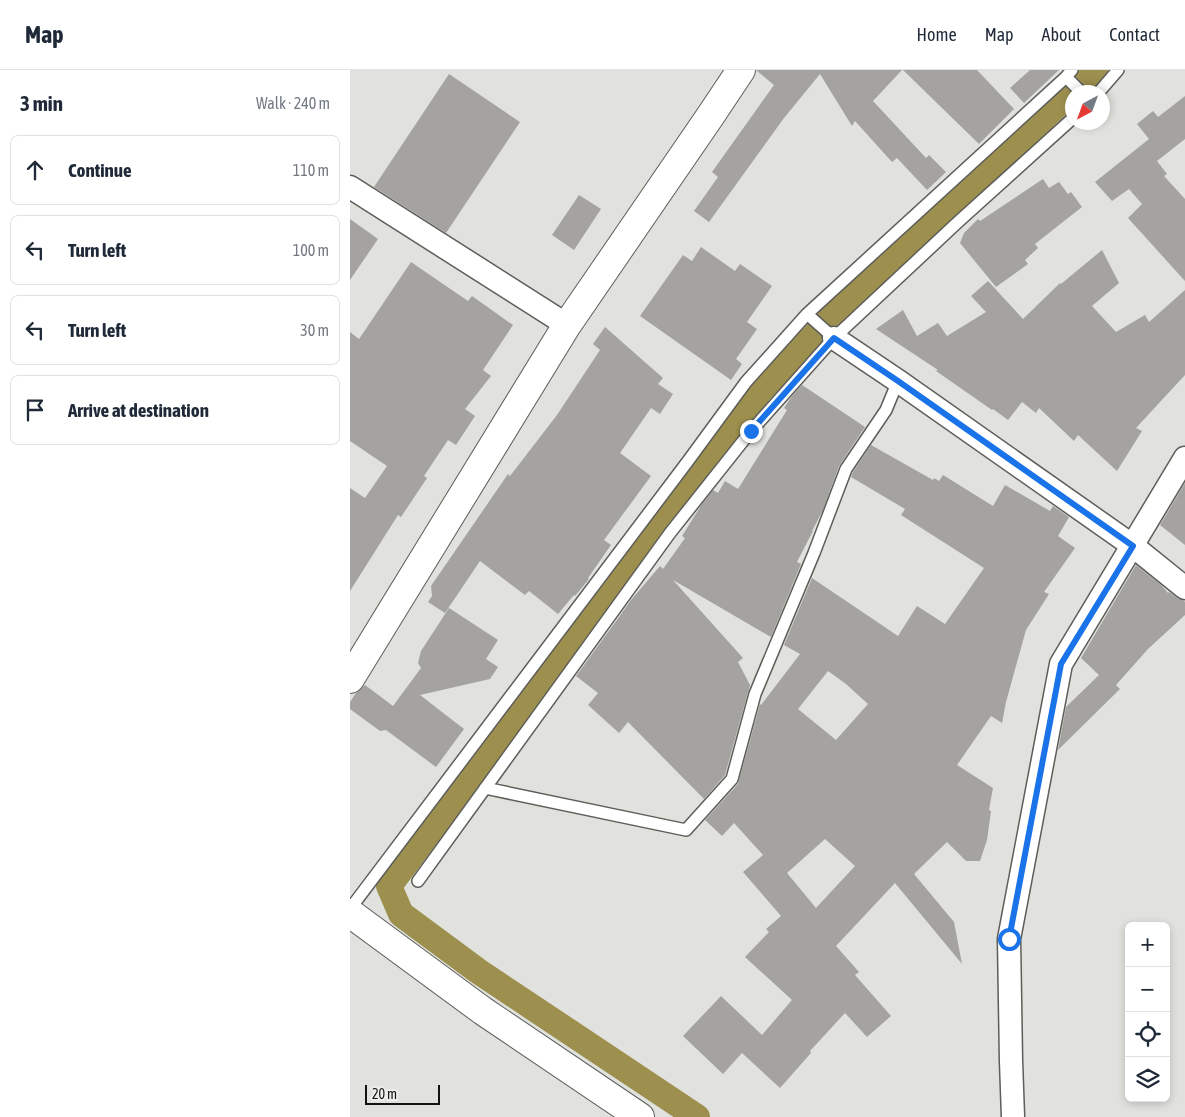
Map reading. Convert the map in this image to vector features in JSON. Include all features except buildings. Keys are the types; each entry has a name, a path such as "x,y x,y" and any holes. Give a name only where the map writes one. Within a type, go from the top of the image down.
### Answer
{"main road":[{"path":"350,679 567,325 742,70"},
{"path":"350,914 483,1011 640,1117"}],"street":[{"path":"350,187 567,325"},
{"path":"831,336 1133,546 1185,588"},
{"path":"1013,1117 1009,939 1061,664 1185,458"}],"lane":[{"path":"1105,85 1118,70"},
{"path":"350,909 746,382 807,314 1069,74 1076,85"},
{"path":"418,881 670,533 751,431 831,336 1065,125"},
{"path":"807,314 831,336"},
{"path":"485,788 686,830 732,779 755,694 814,553 846,469 886,410 898,381"}],"waterway":[{"path":"697,1117 478,971 401,914 389,886 760,391 861,288 1095,70"}],"route":[{"path":"751,431 834,338 1133,546 1061,664 1009,939"}]}
